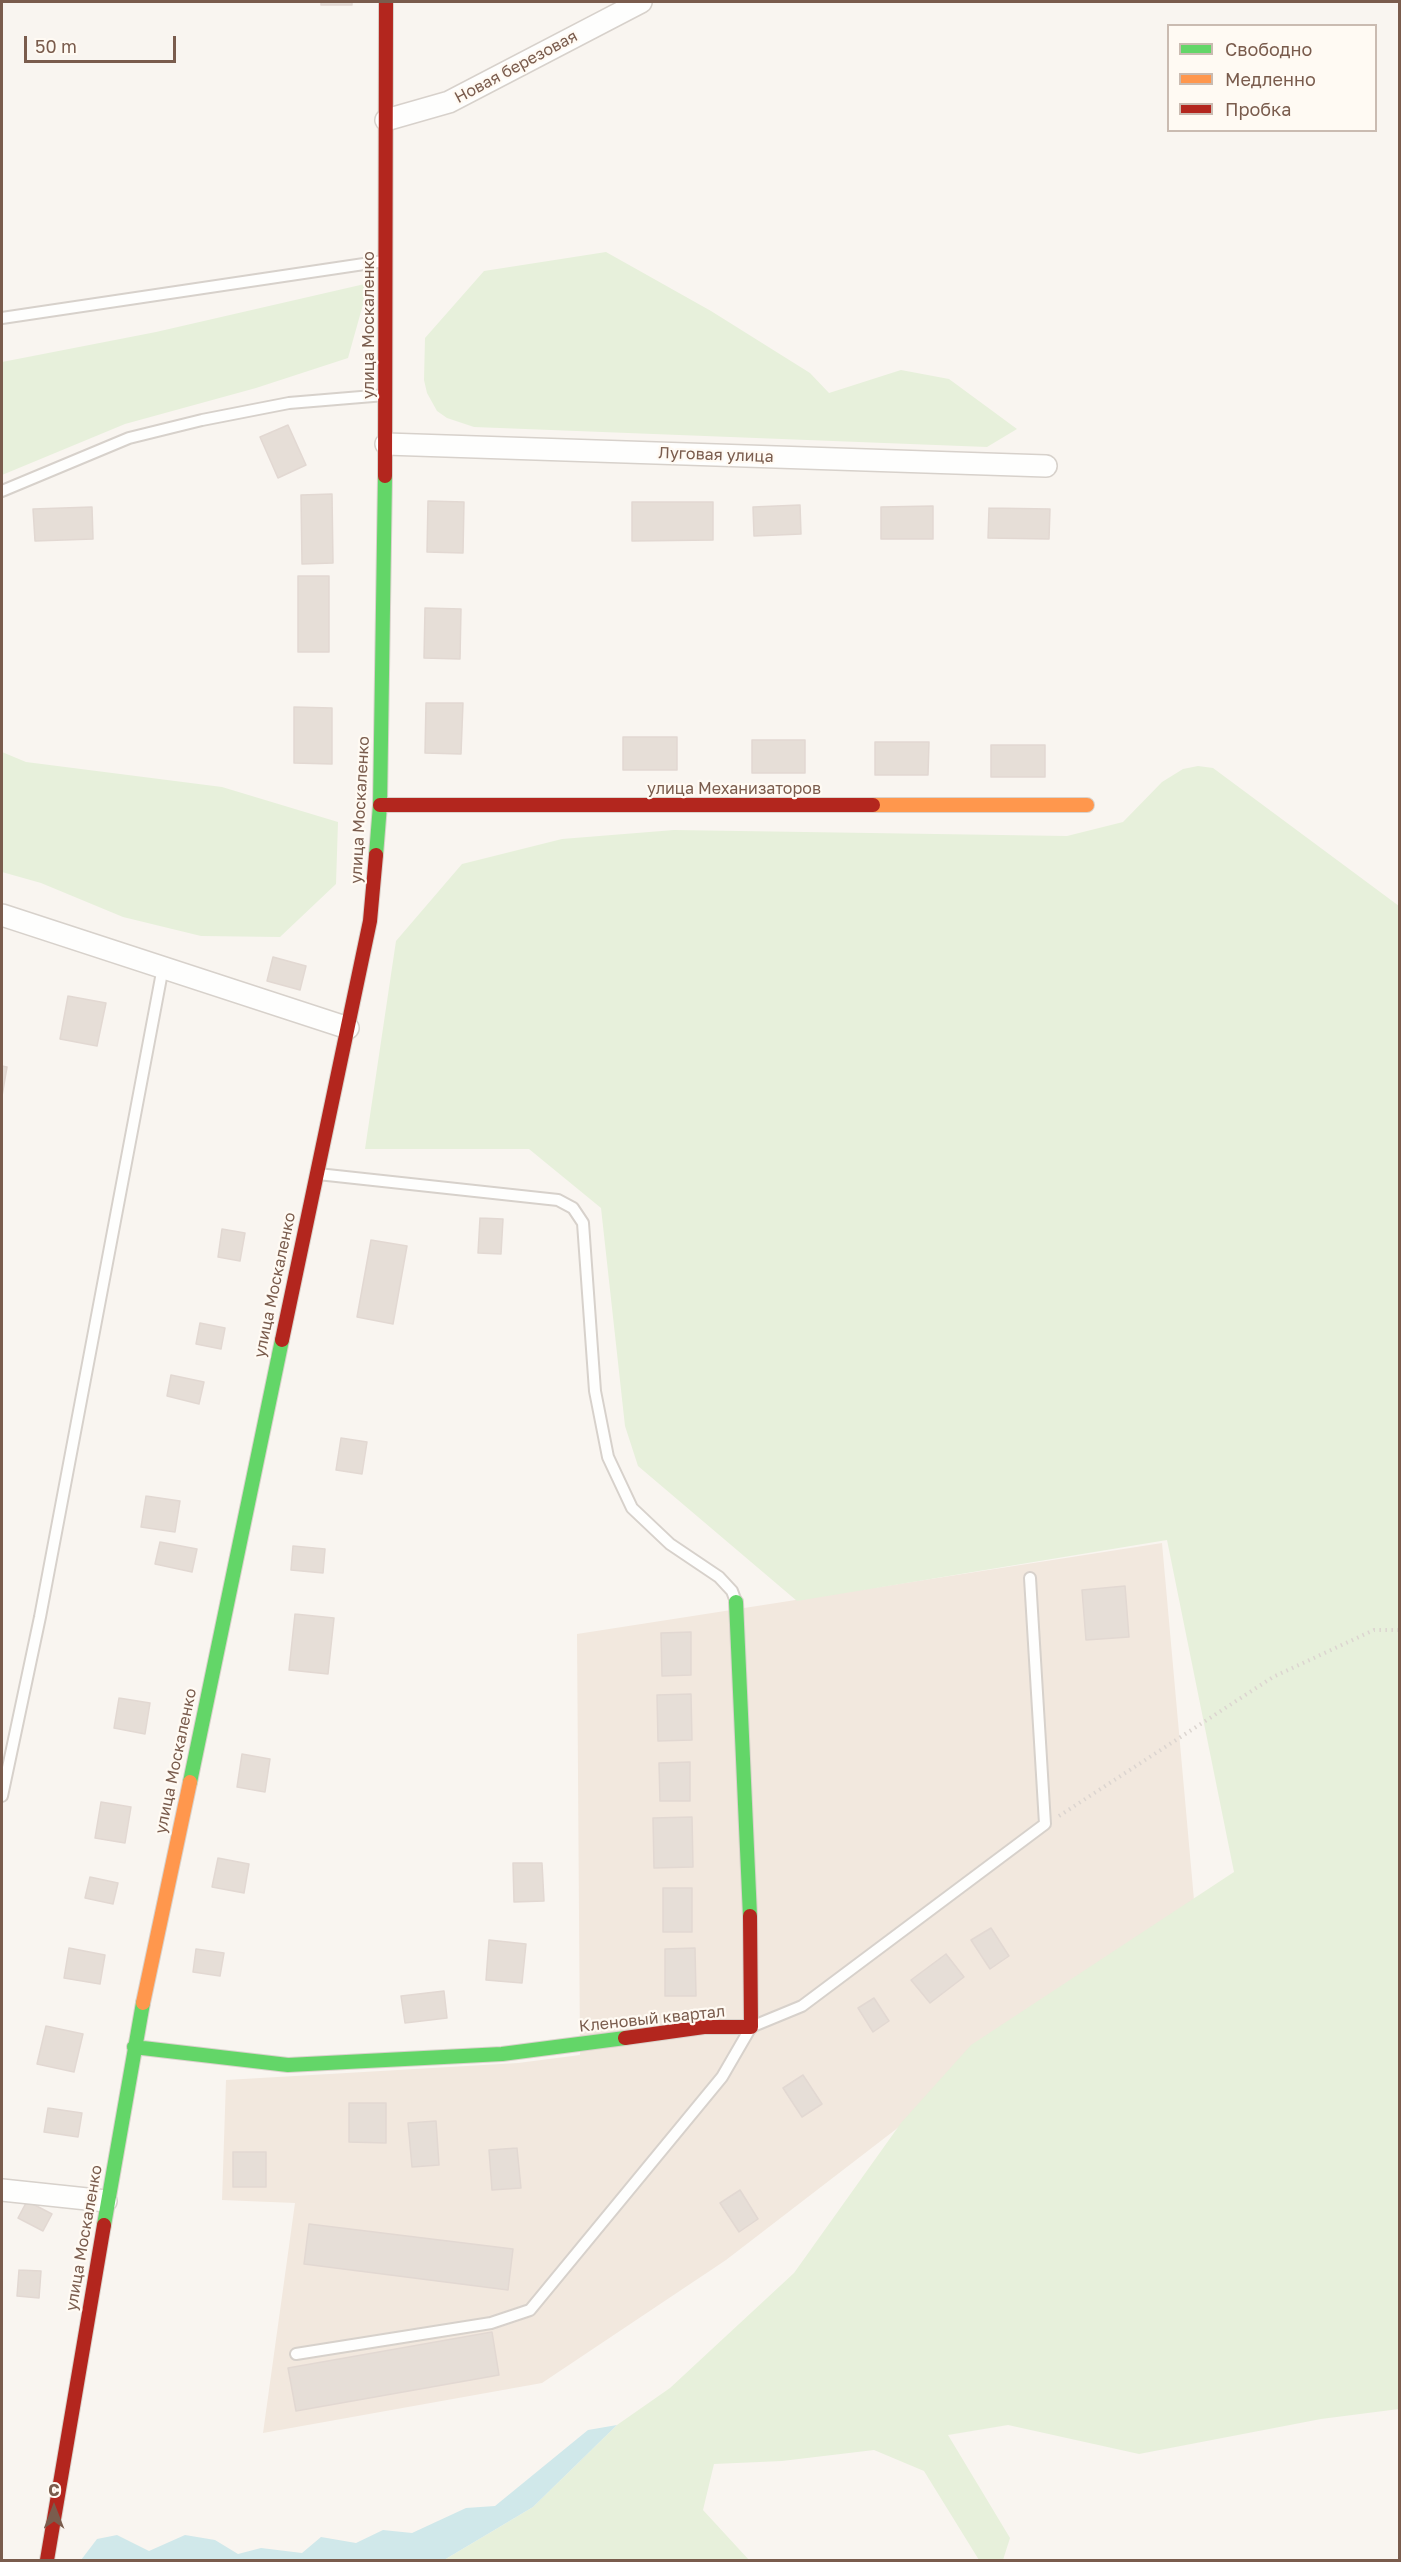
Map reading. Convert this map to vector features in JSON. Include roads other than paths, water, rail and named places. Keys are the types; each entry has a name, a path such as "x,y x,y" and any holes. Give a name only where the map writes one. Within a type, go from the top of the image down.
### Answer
{"street":[{"name":"улица Москаленко","path":"47,2560 106,2201 134,2047 315,1174 370,921 380,805 386,444 386,2"},
{"name":"Новая березовая","path":"386,120 449,102 641,2"},
{"name":"Луговая улица","path":"386,444 1046,466"},
{"name":"улица Механизаторов","path":"380,805 1087,805"},
{"path":"2,915 348,1028"},
{"name":"Кленовый квартал","path":"134,2047 288,2065 502,2054 704,2027 751,2027 752,1966 736,1602"},
{"path":"2,2190 106,2201"}],"lane":[{"path":"2,318 385,260"},
{"path":"2,491 129,438 202,420 289,404 385,395"},
{"path":"2,1796 40,1617 163,967"},
{"path":"315,1174 558,1200 573,1209 583,1223 595,1391 608,1456 632,1508 670,1544 719,1577 732,1591 736,1602"},
{"path":"296,2354 490,2323 530,2310 722,2077 751,2027 802,2006 1045,1824 1030,1578"}],"water":[{"path":"617,2425 533,2507 444,2560 81,2560 97,2539 117,2535 149,2551 185,2535 215,2540 238,2554 261,2548 302,2553 321,2537 356,2543 383,2530 412,2533 466,2508 495,2506 588,2430"}]}
